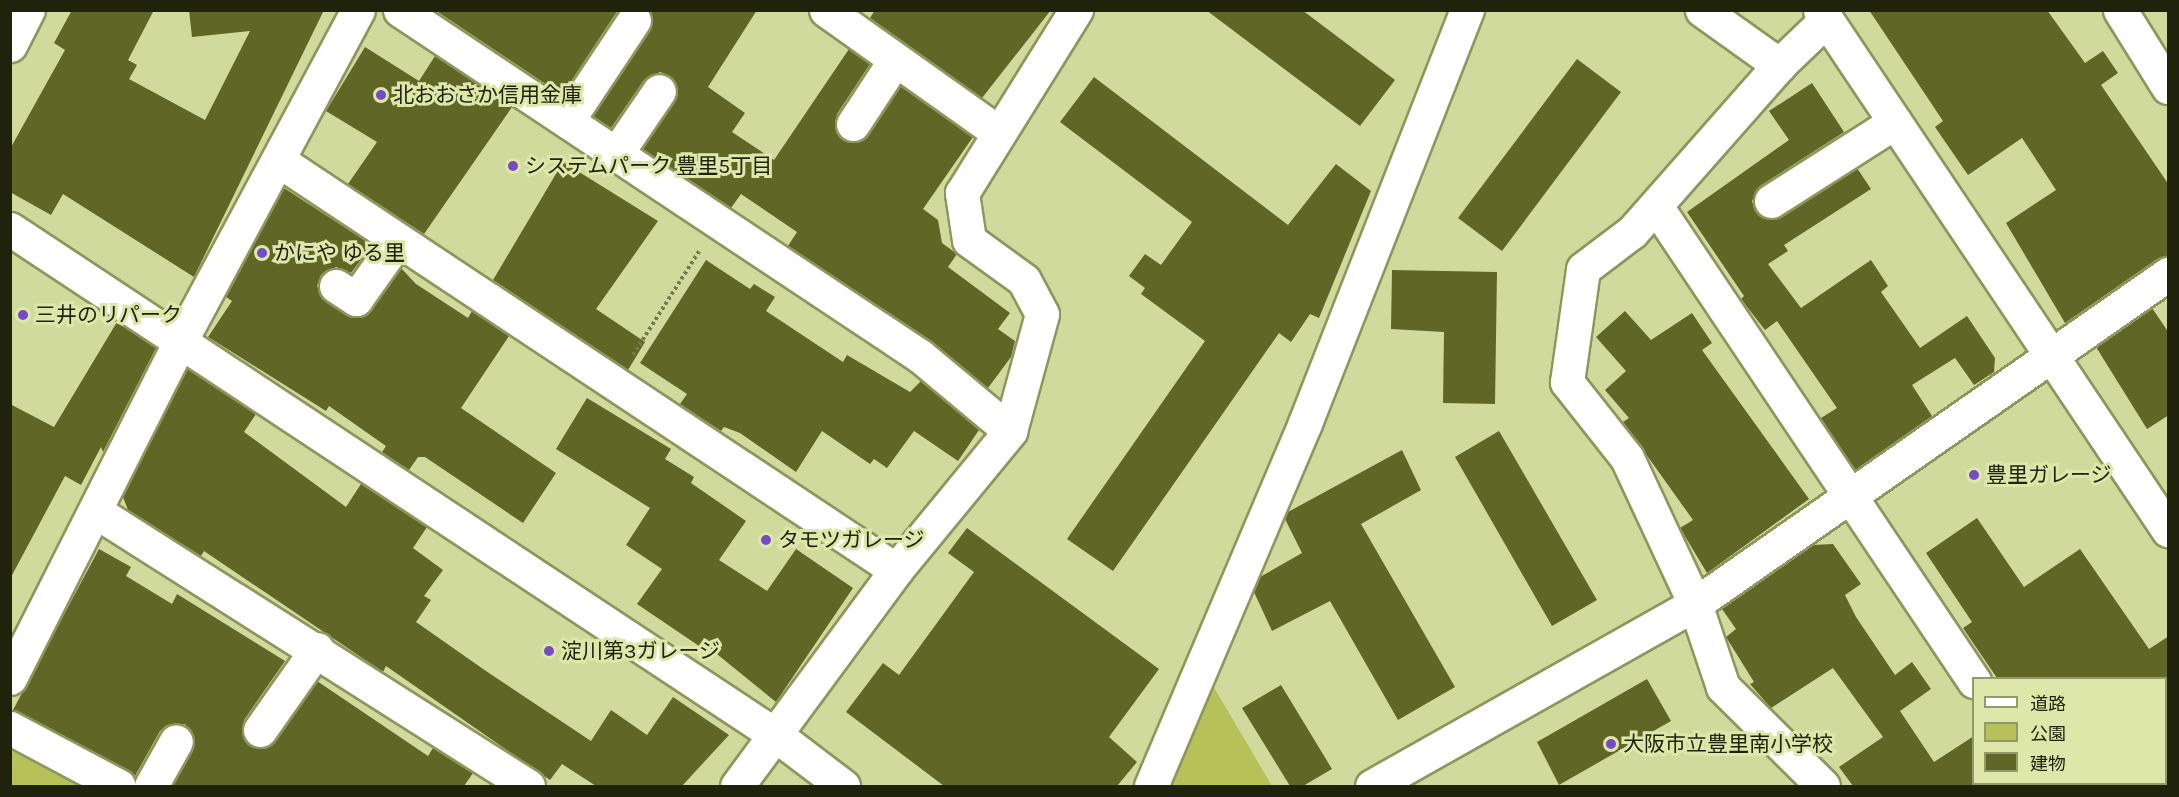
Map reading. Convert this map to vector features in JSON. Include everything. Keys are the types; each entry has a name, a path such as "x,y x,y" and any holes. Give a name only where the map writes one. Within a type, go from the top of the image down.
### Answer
{"main road":[{"path":"10,45 28,10"},
{"path":"10,678 181,340 358,10"},
{"path":"400,10 920,356 1010,430"},
{"path":"826,10 999,133"},
{"path":"737,786 777,736 896,570 1010,430 1042,314 1024,280 969,240 962,193 1076,10"},
{"path":"1151,786 1305,423 1467,10"},
{"path":"1702,10 1779,65"},
{"path":"2120,10 2169,87"},
{"path":"1823,786 1723,687 1695,604 1627,458 1567,382 1583,269 1632,232 1823,15 2169,530"},
{"path":"567,121 634,20"},
{"path":"853,124 895,60"},
{"path":"616,154 658,91"},
{"path":"1771,201 1895,122"},
{"path":"278,160 896,570"},
{"path":"1656,206 1972,678"},
{"path":"10,229 777,736 843,786"},
{"path":"336,286 356,299 398,240"},
{"path":"1372,786 1695,604 1852,497 2169,274"},
{"path":"95,511 316,648 528,786"},
{"path":"260,730 316,648"},
{"path":"10,728 119,786"},
{"path":"151,786 176,741"}],"path":[{"path":"615,383 718,222"}],"green space":[{"path":"1212,684 1272,786 1167,786"},
{"path":"11,751 85,786 11,786"}],"building":[{"path":"72,10 154,10 128,60 137,65 129,79 205,120 250,31 192,37 189,10 324,10 194,277 63,194 51,215 10,192 10,149 65,50 54,43"},
{"path":"435,10 618,10 562,95"},
{"path":"650,10 757,10 708,87 745,113 732,132 774,160 849,49 870,64 837,114 836,132 842,139 853,143 868,135 900,86 973,137 923,209 938,220 942,243 957,254 948,267 1010,313 998,329 1015,341 1011,357 988,388 930,340 788,246 797,232 741,194 731,208 642,149 675,101 678,92 670,76 660,72 644,80 611,128 593,116 650,30"},
{"path":"875,10 1051,10 982,98 870,18"},
{"path":"1206,10 1302,10 1395,80 1360,126"},
{"path":"1869,10 2047,10 2085,63 2103,51 2118,73 2101,85 2169,185 2169,256 2157,259 2065,323 2006,223 2056,190 2022,138 1968,175 1935,127 1943,121"},
{"path":"365,47 419,81 435,56 512,107 424,234 348,184 377,142 326,111"},
{"path":"1577,59 1621,92 1502,251 1458,218"},
{"path":"1094,77 1288,225 1336,164 1371,191 1319,318 1310,314 1291,342 1279,333 1113,571 1067,539 1205,341 1141,294 1145,288 1129,276 1145,254 1161,265 1192,222 1060,122"},
{"path":"1812,83 1844,132 1760,186 1752,201 1755,211 1763,218 1781,217 1857,168 1871,189 1784,245 1788,251 1768,264 1801,308 1871,260 1888,286 1881,292 1920,348 1967,316 1995,358 1994,372 1974,385 1955,358 1912,385 1932,416 1855,470 1821,418 1837,408 1777,321 1765,330 1741,299 1744,296 1687,212 1789,140 1769,111"},
{"path":"563,162 658,221 596,309 645,342 628,370 493,280"},
{"path":"284,188 372,245 351,273 336,267 321,275 317,286 326,302 346,315 363,316 401,268 416,284 468,318 472,311 509,336 461,408 556,473 523,523 425,457 418,457 409,470 382,452 386,446 329,406 326,411 208,337 232,301 226,297"},
{"path":"706,260 750,289 754,284 775,297 766,311 843,362 847,355 910,392 921,381 979,430 958,461 914,431 887,468 874,459 870,464 822,431 796,472 740,433 724,427 721,431 680,404 687,394 640,363"},
{"path":"1392,270 1497,272 1495,404 1443,403 1444,332 1391,329"},
{"path":"2152,308 2169,333 2169,415 2147,429 2096,347"},
{"path":"1625,311 1651,340 1692,313 1712,343 1702,350 1809,499 1707,573 1680,528 1693,520 1623,422 1629,418 1605,390 1626,371 1596,337"},
{"path":"117,322 156,348 103,452 101,447 81,485 65,476 10,579 10,404 54,427"},
{"path":"187,369 256,414 244,432 346,507 361,484 427,527 413,548 443,570 424,596 431,600 416,622 486,671 591,741 611,710 647,735 673,697 729,735 682,786 596,786 562,764 550,780 386,666 383,672 204,551 201,556 128,510 123,497"},
{"path":"587,398 671,449 665,459 694,477 691,483 746,521 719,560 767,591 796,549 853,588 776,702 707,646 705,650 637,604 662,569 626,545 650,508 556,449"},
{"path":"1499,431 1597,600 1552,626 1455,457"},
{"path":"1402,450 1421,490 1361,524 1455,687 1398,720 1330,601 1272,631 1254,592 1260,577 1302,553 1285,519 1288,512"},
{"path":"1977,518 2024,587 2080,549 2149,649 2169,636 2169,678 1996,677 1963,628 1972,622 1926,553"},
{"path":"967,528 1159,669 1109,737 1137,762 1117,786 944,786 846,712 883,663 899,675 974,572 948,553"},
{"path":"1833,544 1861,584 1845,595 1856,617 1895,675 1912,662 1931,689 1900,711 1934,762 1972,737 1972,785 1974,786 1853,786 1839,767 1883,737 1833,668 1771,708 1750,684 1754,682 1726,637 1736,629 1722,609 1813,545"},
{"path":"99,549 131,567 126,576 172,604 177,594 285,661 244,720 243,737 250,746 259,749 275,741 317,681 428,756 433,748 473,773 464,786 172,786 195,741 185,724 167,725 160,731 135,776 13,710"},
{"path":"1647,679 1671,721 1559,785 1537,742"},
{"path":"1281,685 1332,769 1303,786 1290,786 1242,708"}],"place":[{"name":"北おおさか信用金庫","path":"381,95"},
{"name":"システムパーク 豊里5丁目","path":"513,166"},
{"name":"かにや ゆる里","path":"262,253"},
{"name":"三井のリパーク","path":"23,315"},
{"name":"豊里ガレージ","path":"1974,475"},
{"name":"タモツガレージ","path":"766,540"},
{"name":"淀川第3ガレージ","path":"549,651"},
{"name":"大阪市立豊里南小学校","path":"1611,744"}]}
